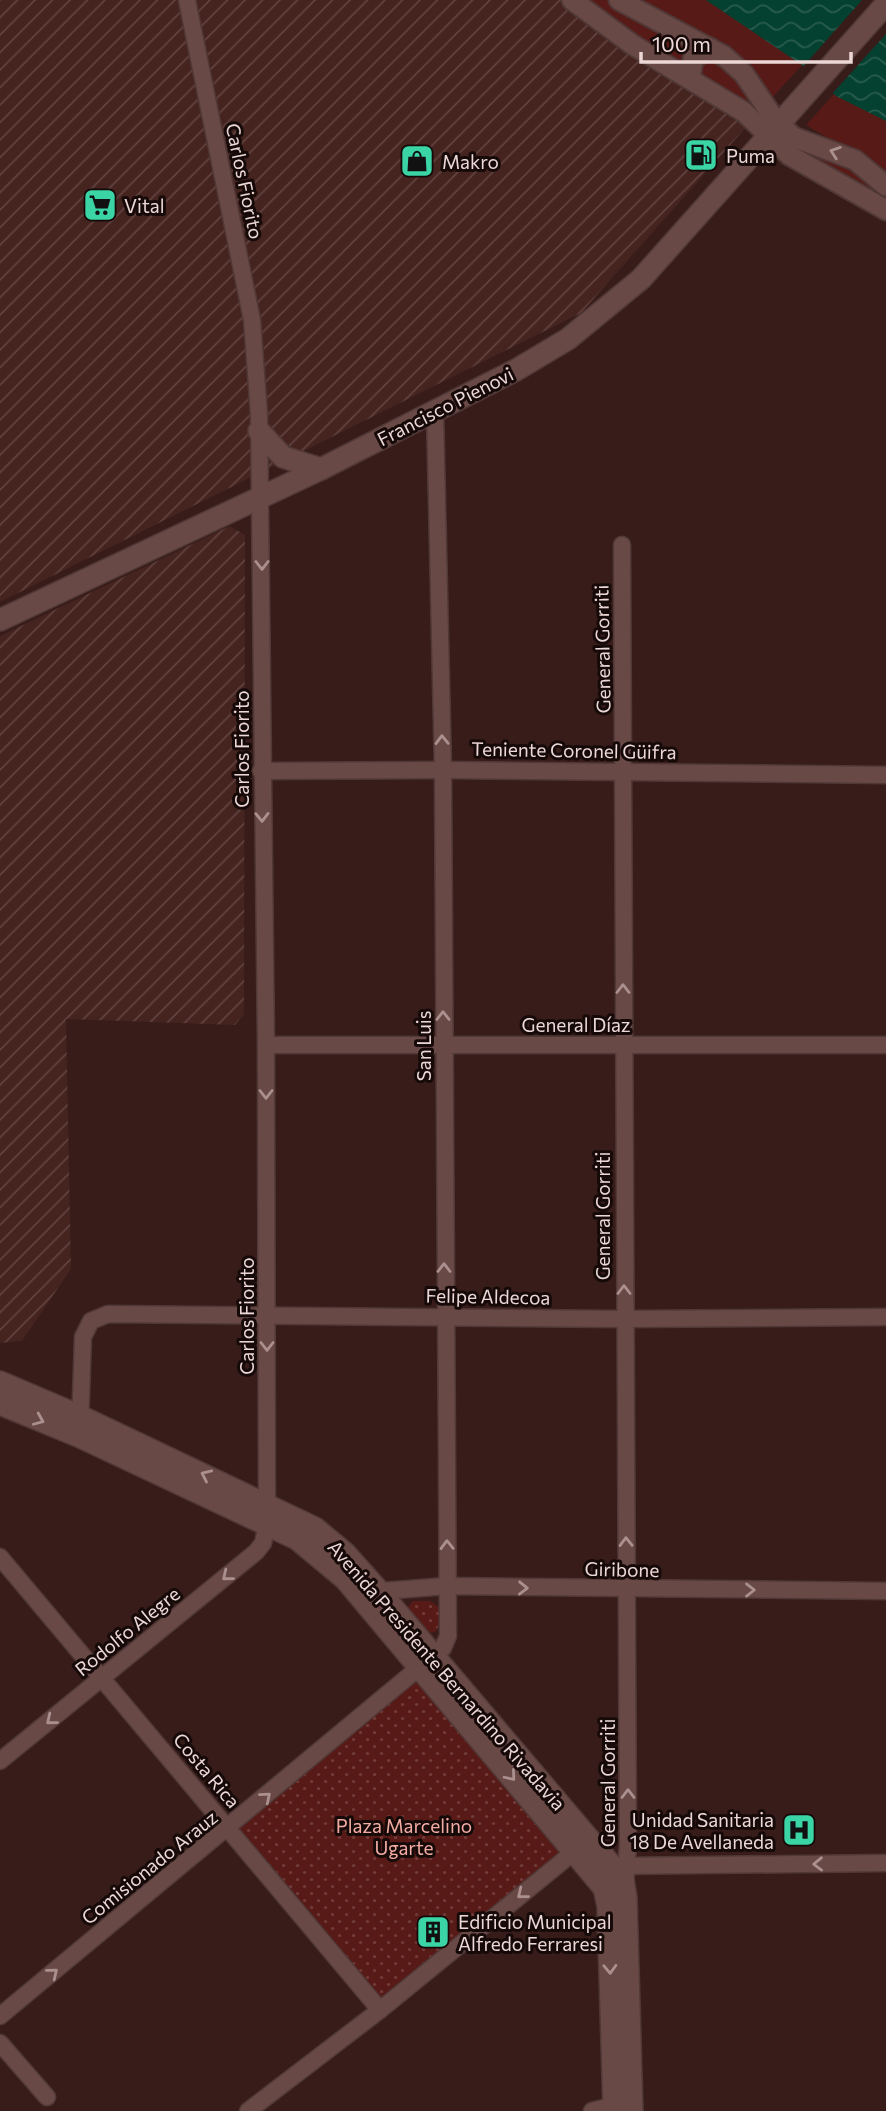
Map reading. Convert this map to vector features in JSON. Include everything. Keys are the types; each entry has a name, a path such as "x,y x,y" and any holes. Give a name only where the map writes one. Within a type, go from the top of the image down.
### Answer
{"main road":[{"name":"Francisco Pienovi","path":"0,620 321,469 540,357 616,303 775,131 886,4"},
{"path":"259,431 283,457 321,469"},
{"name":"Avenida Presidente Bernardino Rivadavia","path":"0,1382 80,1426 267,1514 315,1528 331,1540 379,1591 426,1662 597,1877 607,1896 623,2107"},
{"name":"Avenida Presidente Bernardino Rivadavia","path":"0,1404 80,1426"},
{"name":"Avenida Presidente Bernardino Rivadavia","path":"267,1514 315,1550 426,1662 622,1873"},
{"path":"622,1873 623,2107"}],"street":[{"name":"Carlos Fiorito","path":"187,0 252,320 259,431 262,497 261,771 267,1045 267,1514"},
{"path":"572,0 665,64 775,131 847,155 886,186"},
{"path":"619,0 710,47 744,74 789,155 886,210"},
{"path":"665,64 681,52 684,32"},
{"path":"690,79 693,59 710,47"},
{"path":"845,185 858,183 862,177 861,164"},
{"name":"San Luis","path":"426,1662 443,1648 448,1636 444,1315 443,770 435,413"},
{"name":"General Gorriti","path":"622,545 625,772 623,1045 626,1590 622,1873"},
{"name":"Teniente Coronel Güifra","path":"261,771 443,770 886,775"},
{"name":"General Díaz","path":"267,1045 886,1045"},
{"name":"Felipe Aldecoa","path":"80,1426 83,1337 91,1321 108,1314 266,1317 444,1315 624,1319 886,1317"},
{"name":"Rodolfo Alegre","path":"0,1761 256,1552 263,1543 267,1514"},
{"name":"Costa Rica","path":"0,1557 380,2010"},
{"name":"Giribone","path":"357,1594 447,1586 886,1591"},
{"name":"Comisionado Arauz","path":"0,2016 426,1662"},
{"path":"248,2111 380,2010 575,1851 622,1873 886,1863"},
{"path":"0,2043 47,2097"},
{"path":"592,2111 623,2107"}],"shaded area":[{"path":"0,0 626,0 771,99 581,313 0,602"},
{"path":"230,526 245,535 244,1014 235,1025 66,1019 71,1269 22,1341 0,1343 0,636"}],"green space":[{"path":"572,0 619,0 710,47 771,114 886,186 886,210"},
{"path":"630,0 706,0 802,65 771,99"},
{"path":"834,94 886,121 886,177 864,160 806,125"},
{"path":"413,1601 430,1601 439,1607 439,1625 435,1632 428,1633 406,1610"},
{"name":"Plaza Marcelino Ugarte","path":"419,1668 575,1851 380,2010 228,1828"}],"water":[{"path":"706,0 886,0 886,121 836,96 802,65"}],"pier":[{"path":"862,0 886,0 886,34 831,95 801,69"}],"place":[{"name":"Puma","path":"701,155"},
{"name":"Makro","path":"417,161"},
{"name":"Vital","path":"100,205"},
{"name":"Unidad Sanitaria 18 De Avellaneda","path":"799,1830"},
{"name":"Edificio Municipal Alfredo Ferraresi","path":"433,1932"}]}
